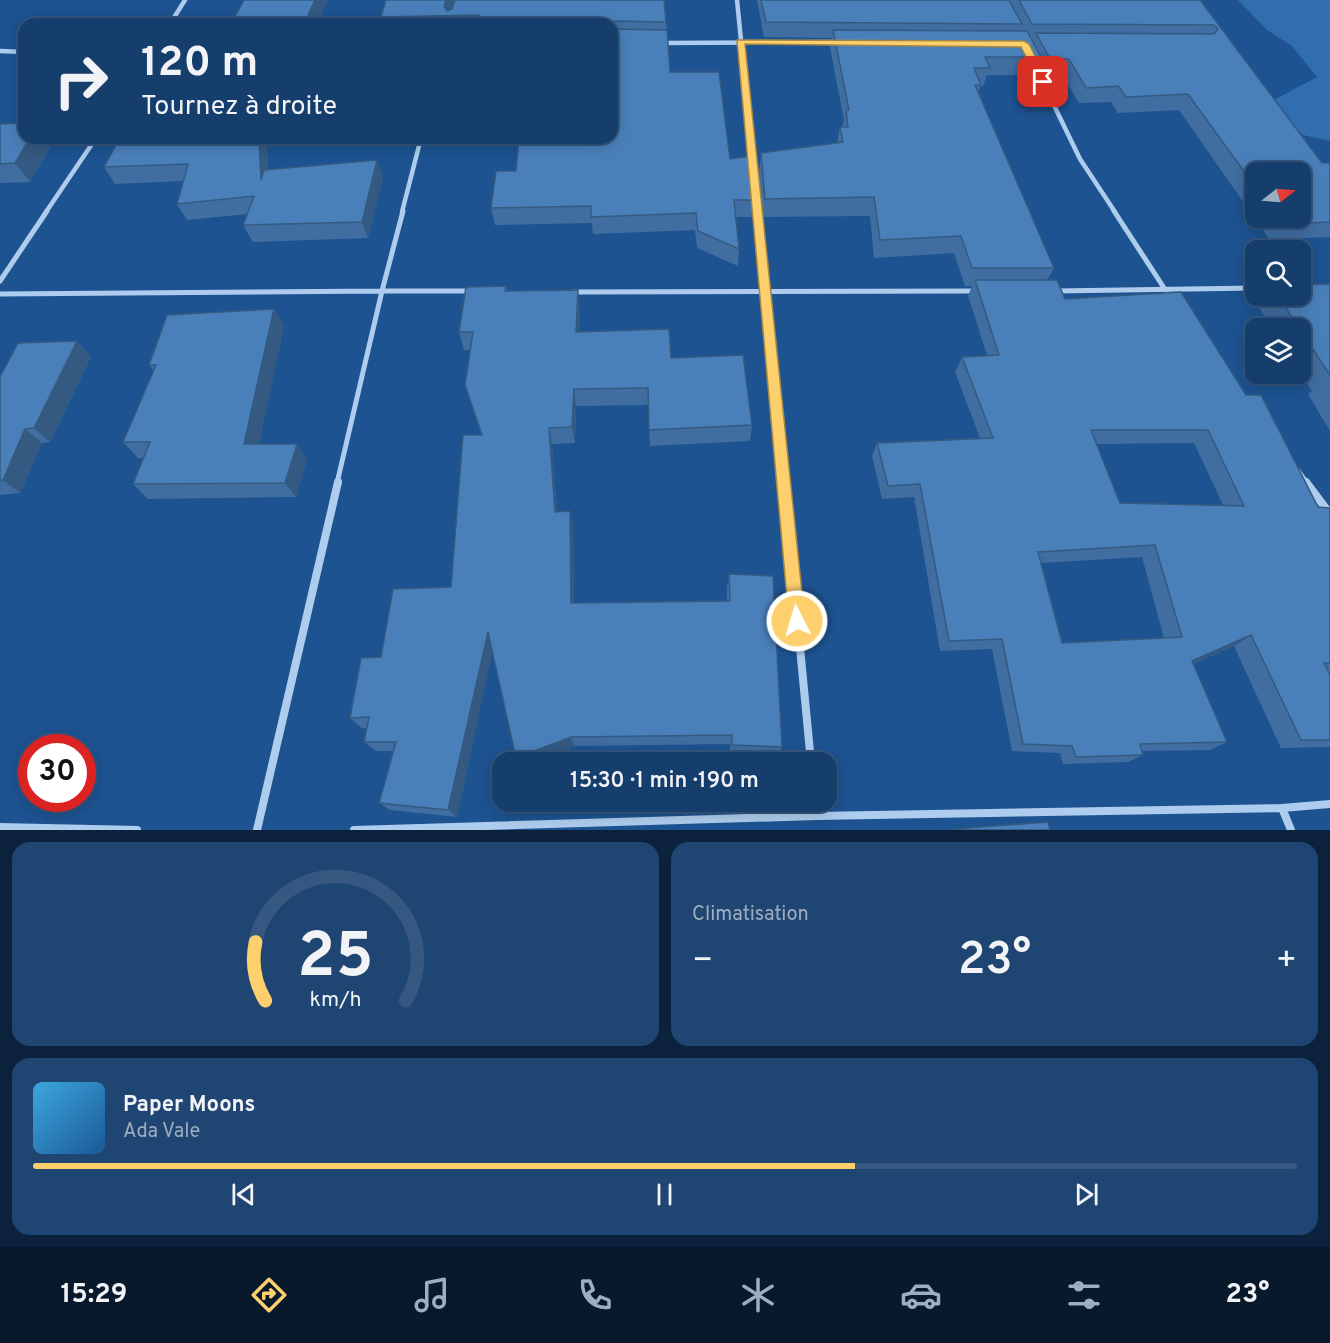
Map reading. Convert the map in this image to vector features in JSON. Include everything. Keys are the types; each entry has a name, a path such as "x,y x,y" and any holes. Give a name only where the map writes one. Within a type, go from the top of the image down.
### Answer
{"street":[{"path":"174,18 184,0"},
{"path":"737,0 810,752"},
{"path":"647,43 847,42"},
{"path":"0,51 18,52"},
{"path":"1029,54 1080,159 1173,300"},
{"path":"0,281 92,144"},
{"path":"257,830 382,291 419,144"},
{"path":"1048,291 1245,288"},
{"path":"0,294 477,291"},
{"path":"561,292 989,291"},
{"path":"1296,468 1330,514"},
{"path":"354,830 816,816 1282,808 1330,804"},
{"path":"1282,808 1291,830"},
{"path":"816,812 816,816"},
{"path":"0,826 137,830"}],"shaded area":[{"path":"1238,0 1330,0 1330,141 1303,135 1268,103 1317,77 1292,46 1267,30"}],"building":[{"path":"244,0 315,0 307,18 234,18"},
{"path":"386,0 446,0 444,6 447,11 452,9 455,0 664,0 666,22 618,21 618,18 479,18 479,15 381,17"},
{"path":"761,0 1009,0 1022,24 766,22"},
{"path":"1019,0 1200,0 1322,163 1330,163 1330,222 1311,223 1311,162 1245,162 1245,173 1188,94 1126,97 1118,86 1086,88 1069,59 1050,59 1036,33 1214,34 1218,29 1214,25 1032,24"},
{"path":"618,29 667,30 670,72 719,72 730,159 751,156 755,200 734,200 739,249 698,231 696,213 591,217 591,206 491,208 496,171 516,171 518,144 618,144"},
{"path":"833,30 1027,31 1041,57 985,57 990,68 974,68 981,85 975,85 1054,268 972,268 961,236 880,240 874,197 765,199 761,153 843,142 840,127 848,127 846,110 849,110"},
{"path":"18,123 18,144 26,144 15,163 0,164 0,124"},
{"path":"117,144 259,144 261,180 264,170 377,160 362,222 243,225 254,196 177,204 188,164 104,167"},
{"path":"975,280 1057,280 1065,299 1181,292 1246,395 1261,395 1318,507 1330,508 1330,663 1324,663 1330,675 1330,740 1301,740 1251,635 1192,661 1227,742 1140,744 1143,755 1076,757 1072,746 1023,744 1002,639 949,641 920,484 888,486 877,443 993,438 962,357 999,355","holes":["1091,430 1208,430 1244,506 1120,503","1155,545 1182,637 1062,643 1038,552"]},
{"path":"1330,284 1330,375 1311,346 1311,318 1292,318 1285,306 1311,306 1311,285"},
{"path":"506,286 505,291 578,290 576,332 669,329 671,358 743,355 752,425 649,430 648,388 574,389 572,427 549,428 555,512 570,511 571,603 730,601 729,574 773,576 782,747 732,745 732,735 571,737 532,752 515,752 488,632 448,810 379,803 396,742 364,742 369,717 350,718 361,658 381,657 393,589 451,587 463,435 482,435 465,385 473,332 459,332 466,287"},
{"path":"274,309 244,444 297,444 285,483 133,484 150,442 123,442 156,365 149,365 167,315"},
{"path":"77,341 34,428 25,429 3,480 0,480 0,377 18,343"},
{"path":"1048,822 1050,830 954,830 954,829"}],"route":[{"path":"797,621 740,42 1024,44 1043,82"}]}
